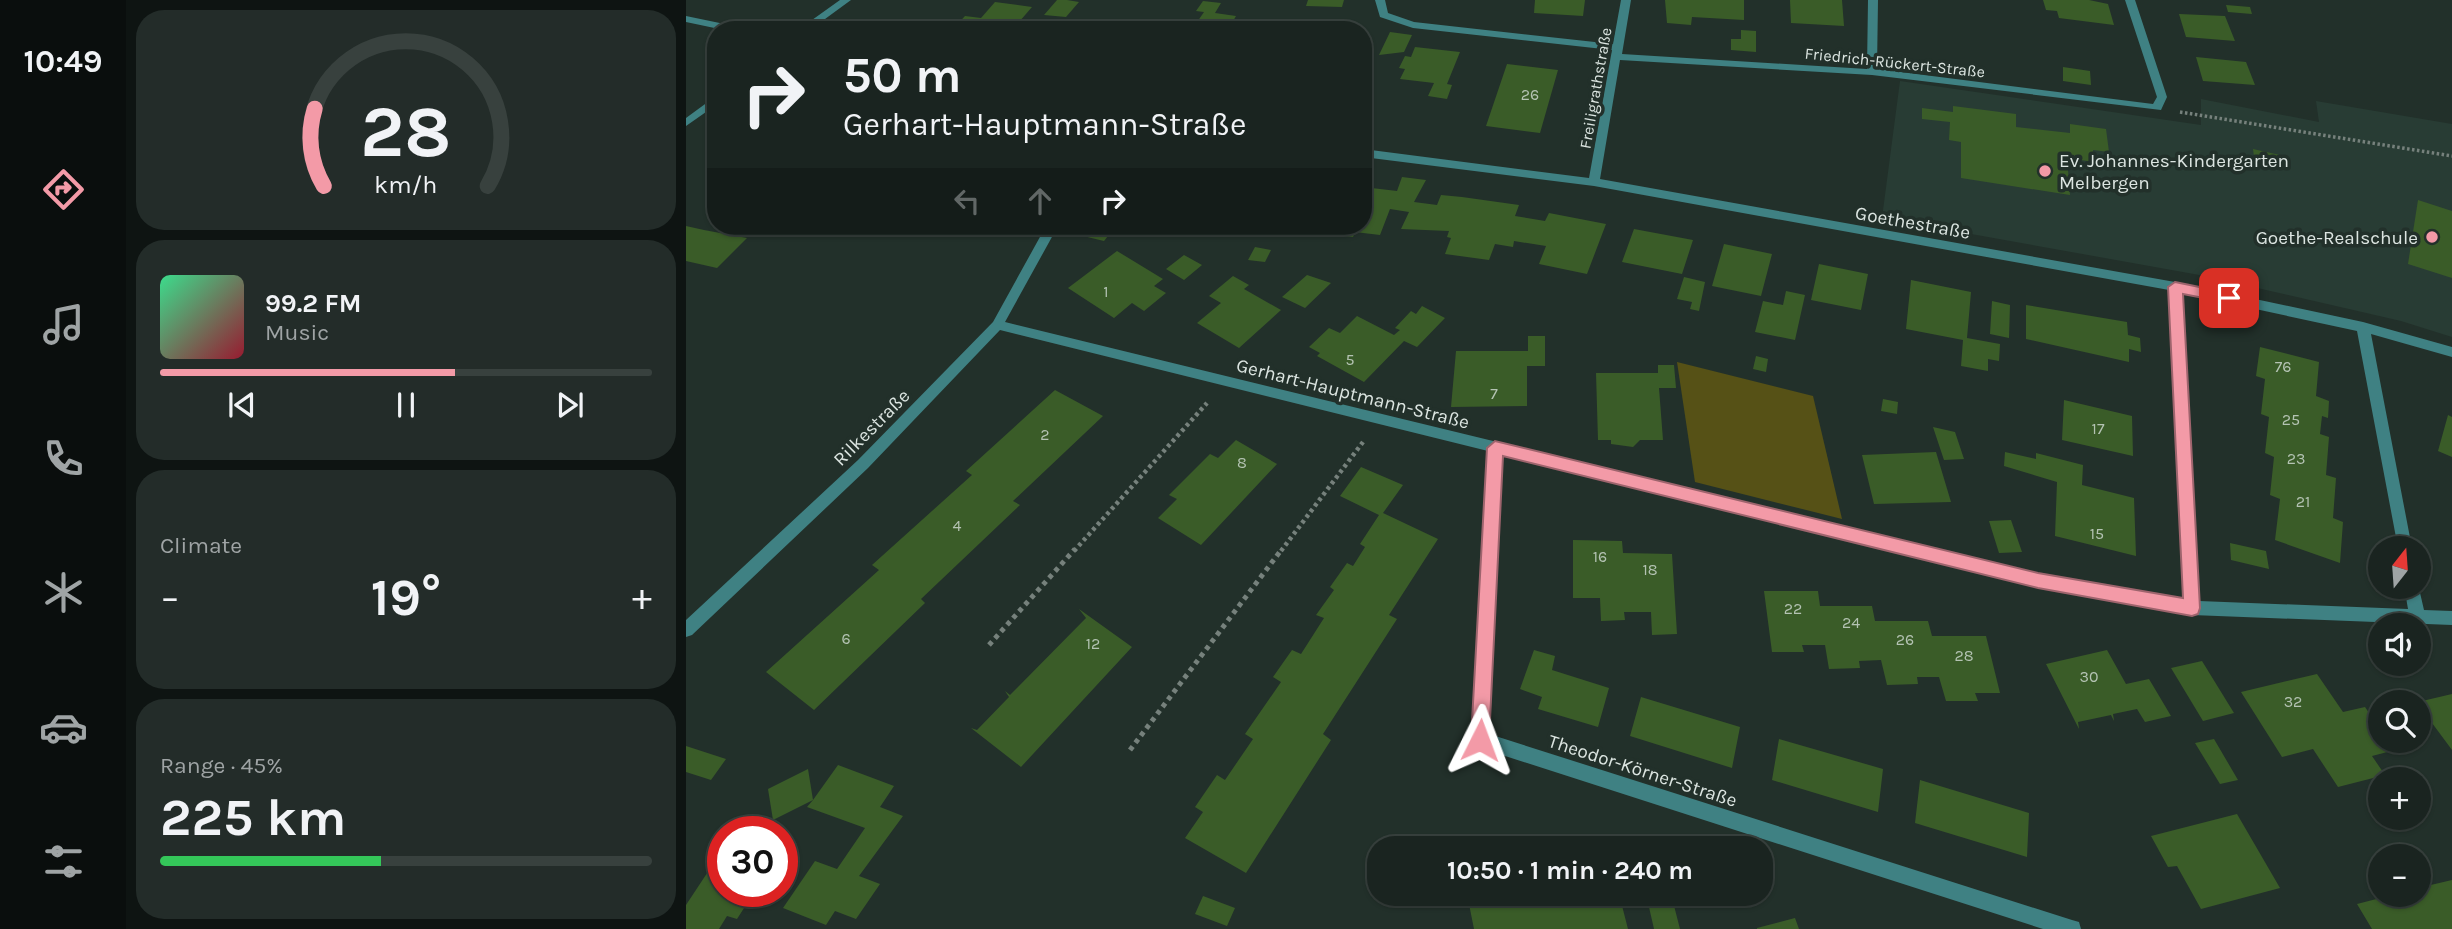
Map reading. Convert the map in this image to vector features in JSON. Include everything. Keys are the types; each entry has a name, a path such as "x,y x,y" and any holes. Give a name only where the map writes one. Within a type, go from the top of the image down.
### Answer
{"street":[{"path":"816,21 846,0"},
{"name":"Friedrich-Rückert-Straße","path":"1380,0 1383,15 1413,25 1617,52 1872,72 2157,108"},
{"name":"Freiligrathstraße","path":"1594,182 1626,0"},
{"path":"1872,72 1873,0"},
{"path":"2130,0 2162,97 2157,108"},
{"path":"686,19 707,23"},
{"path":"686,123 707,106"},
{"name":"Goethestraße","path":"1372,154 1594,182 2175,287 2363,327 2452,352"},
{"name":"Rilkestraße","path":"686,629 863,464 997,325 1047,235"},
{"path":"2175,287 2192,608"},
{"name":"Gerhart-Hauptmann-Straße","path":"997,325 2038,581 2192,608 2368,614"},
{"path":"2363,327 2403,536"},
{"name":"Theodor-Körner-Straße","path":"1495,448 1480,740 2072,929"},
{"name":"Gerhart-Hauptmann-Straße","path":"2431,617 2452,618"}],"path":[{"path":"2157,108 2452,156"},
{"path":"989,645 1226,381"},
{"path":"1130,750 1380,419"}],"shaded area":[{"path":"1900,81 2201,125 2201,99 2319,122 2316,101 2452,124 2452,337 2401,321 2205,276 1882,218"},
{"path":"1677,362 1813,396 1842,519 1695,482"}],"building":[{"path":"1057,0 1079,2 1066,17 1044,15"},
{"path":"1308,0 1344,0 1342,7 1306,6"},
{"path":"1535,0 1585,0 1583,16 1534,13"},
{"path":"1665,0 1744,0 1744,20 1692,17 1691,25 1667,23"},
{"path":"1790,0 1842,0 1844,26 1791,23"},
{"path":"2043,0 2089,0 2108,4 2114,25 2059,18 2057,11 2046,10"},
{"path":"1203,1 1221,3 1215,13 1236,16 1233,21 1198,21 1204,12 1196,11"},
{"path":"995,2 1032,7 1020,21 960,21 965,16 981,18"},
{"path":"2226,5 2250,7 2252,14 2228,12"},
{"path":"2179,14 2225,16 2235,41 2186,37"},
{"path":"1741,30 1756,31 1756,52 1731,50 1731,39 1741,39"},
{"path":"1390,32 1412,35 1404,52 1379,55"},
{"path":"1415,47 1460,52 1447,84 1452,85 1447,99 1428,96 1434,83 1400,79 1405,69 1399,68 1405,56 1411,57"},
{"path":"2196,57 2246,62 2255,85 2203,81"},
{"path":"1507,64 1558,70 1540,133 1486,126"},
{"path":"2063,67 2090,71 2091,85 2063,81"},
{"path":"1953,106 2016,114 2016,127 2070,133 2070,124 2106,129 2109,152 2093,150 2094,162 2067,158 2070,195 1961,178 1961,142 1949,140 1950,122 1922,119 1922,108 1953,112"},
{"path":"2253,149 2280,155 2282,169 2255,164"},
{"path":"1402,177 1426,180 1414,202 1437,205 1441,195 1462,197 1519,205 1515,216 1545,221 1549,213 1606,224 1587,274 1539,264 1546,246 1514,241 1513,247 1495,244 1489,260 1445,254 1451,238 1447,237 1449,231 1401,229 1409,212 1390,209 1380,235 1372,234 1372,188 1397,191"},
{"name":"Goethe-Realschule","path":"2418,200 2452,211 2452,278 2408,264"},
{"path":"686,226 707,230 707,235 747,238 717,268 686,261"},
{"path":"1634,229 1693,240 1682,274 1622,262"},
{"path":"1079,235 1109,235 1104,241"},
{"path":"1724,244 1772,254 1761,296 1712,286"},
{"path":"1255,247 1271,250 1265,262 1248,260"},
{"path":"1117,251 1163,279 1154,286 1166,293 1144,311 1132,303 1114,318 1068,288"},
{"path":"1184,255 1202,265 1184,280 1166,269"},
{"path":"1819,264 1868,274 1861,310 1811,300"},
{"path":"1307,275 1331,283 1305,308 1282,297"},
{"path":"1233,276 1249,285 1244,289 1281,310 1239,348 1197,323 1221,303 1209,296"},
{"path":"1684,277 1705,282 1699,311 1690,309 1692,302 1677,299"},
{"path":"1911,280 1971,292 1967,338 2000,344 1999,361 1988,359 1988,371 1961,366 1963,340 1906,329"},
{"path":"1786,291 1805,295 1795,340 1755,332 1763,301 1783,305"},
{"path":"1992,301 2010,305 2009,338 1990,334"},
{"path":"2026,305 2127,322 2128,335 2140,338 2141,352 2129,349 2129,362 2026,339"},
{"path":"1422,306 1445,318 1417,347 1404,341 1364,382 1317,356 1320,353 1309,347 1329,328 1340,333 1357,316 1394,335 1400,330 1395,328 1411,311 1416,314"},
{"path":"1528,336 1545,336 1545,366 1527,366 1527,406 1451,407 1456,351 1528,351"},
{"path":"2260,347 2319,362 2316,396 2329,401 2328,418 2322,416 2320,434 2329,437 2326,475 2336,478 2333,518 2343,522 2340,563 2275,540 2280,499 2270,495 2274,457 2265,453 2269,417 2261,414 2265,379 2256,376"},
{"path":"1756,356 1768,359 1766,372 1753,369"},
{"path":"1658,365 1674,365 1676,388 1659,388 1663,440 1640,440 1633,447 1611,444 1611,440 1598,440 1596,373 1658,373"},
{"path":"1055,390 1103,416 1013,501 1020,505 921,599 925,603 814,710 766,672 879,570 872,565 972,475 966,471"},
{"path":"1883,399 1898,402 1897,414 1881,411"},
{"path":"2064,400 2132,416 2133,456 2062,440"},
{"path":"2448,415 2452,417 2452,457 2438,451"},
{"path":"1933,427 1955,432 1964,459 1944,460"},
{"path":"1236,440 1277,464 1201,545 1158,518 1177,499 1169,495 1210,454 1218,458"},
{"path":"1936,452 1951,502 1874,504 1862,455"},
{"path":"2005,452 2036,459 2036,453 2083,465 2082,485 2134,498 2136,556 2055,536 2057,482 2004,466"},
{"path":"1361,467 1403,485 1383,513 1438,539 1389,615 1397,619 1323,734 1331,740 1246,873 1185,838 1203,812 1195,807 1217,775 1225,780 1253,739 1245,734 1281,682 1273,677 1292,650 1301,654 1324,618 1316,615 1334,590 1330,587 1347,563 1353,566 1365,547 1360,544 1379,515 1340,496"},
{"path":"2011,520 2022,552 1999,553 1989,521"},
{"path":"1573,540 1622,541 1623,553 1672,554 1677,634 1652,635 1651,612 1624,612 1625,620 1601,621 1600,598 1573,598"},
{"path":"2230,543 2266,551 2269,569 2231,560"},
{"path":"1764,591 1818,591 1820,606 1872,606 1875,621 1928,621 1932,636 1986,636 2000,693 1975,693 1978,701 1946,701 1939,677 1917,677 1918,684 1887,685 1881,660 1859,661 1860,668 1829,669 1825,645 1802,645 1804,652 1772,652"},
{"path":"1079,609 1132,647 1021,767 971,728 977,730 1009,697 1005,691 1010,695 1086,618"},
{"path":"1534,650 1555,656 1552,670 1609,688 1598,727 1538,709 1542,697 1520,689"},
{"path":"2107,650 2126,684 2149,679 2171,716 2145,722 2137,709 2113,714 2114,721 2111,715 2078,722 2079,729 2046,664"},
{"path":"2202,661 2234,713 2203,721 2171,668"},
{"path":"2317,674 2343,712 2365,707 2368,711 2368,753 2384,753 2372,756 2380,767 2368,767 2368,779 2338,787 2313,749 2282,757 2241,692"},
{"path":"2452,694 2452,750 2431,722 2431,699"},
{"path":"1641,697 1740,727 1732,768 1630,736"},
{"path":"1779,739 1883,769 1878,812 1772,780"},
{"path":"2214,739 2238,780 2220,784 2195,743"},
{"path":"686,746 726,759 711,780 686,772"},
{"path":"838,765 894,786 880,807 903,816 859,876 880,884 856,919 835,911 826,925 783,908 798,907 798,886 815,861 837,869 865,828 807,807"},
{"path":"808,769 813,800 781,816 772,816 768,789"},
{"path":"1920,780 2029,813 2027,857 1915,823"},
{"path":"2237,814 2280,888 2201,909 2177,866 2168,867 2151,836"},
{"path":"707,873 707,907 745,907 737,919 727,916 719,929 686,929 686,905"},
{"path":"2452,880 2452,929 2372,929 2357,904 2368,901 2368,907 2431,907 2431,885"},
{"path":"1203,896 1235,908 1227,926 1195,914"},
{"path":"1469,906 1622,906 1628,929 1474,929"},
{"path":"1649,906 1674,906 1680,929 1654,929"},
{"path":"1795,918 1799,929 1757,929 1757,928"}],"place":[{"name":"Ev. Johannes-Kindergarten Melbergen","path":"2045,171"},
{"name":"Goethe-Realschule","path":"2432,237"}],"route":[{"path":"1480,740 1495,448 2038,581 2192,608 2175,287 2229,298"}]}
